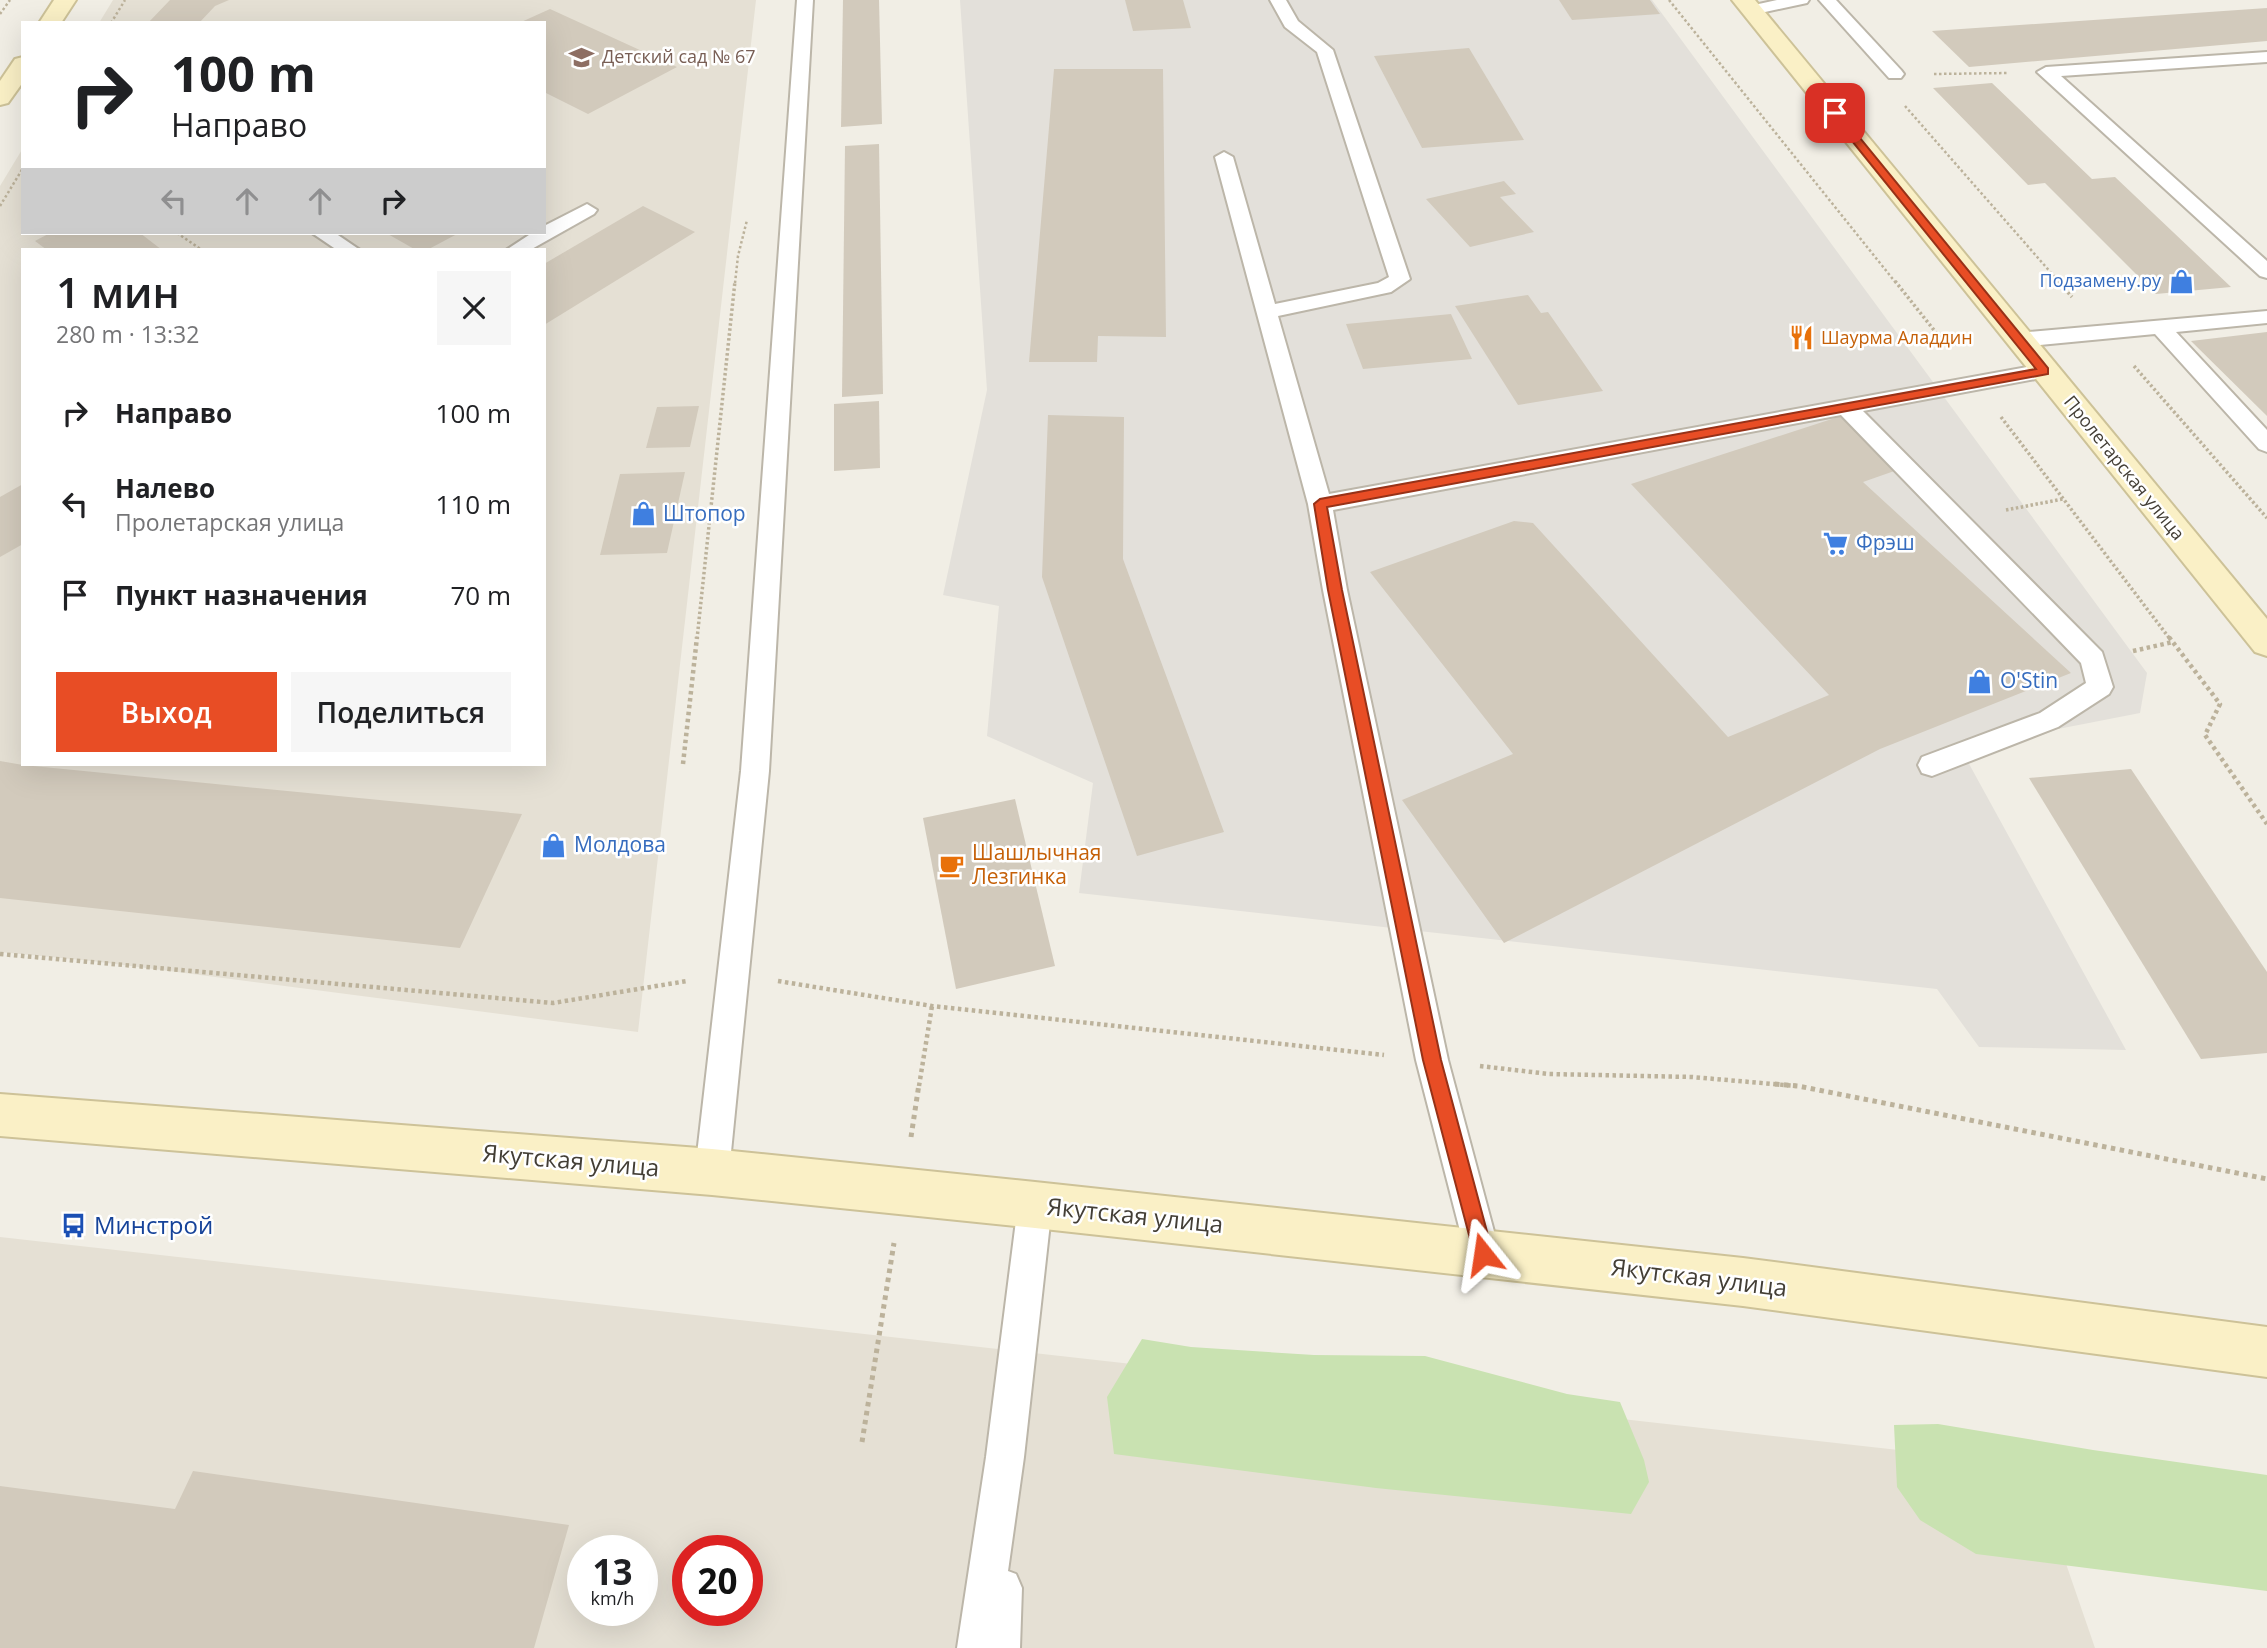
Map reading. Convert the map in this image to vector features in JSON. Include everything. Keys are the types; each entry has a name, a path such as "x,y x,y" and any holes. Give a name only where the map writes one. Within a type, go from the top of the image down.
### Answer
{"street":[{"path":"51,21 65,0"},
{"name":"Пролетарская улица","path":"1747,5 2267,643"},
{"path":"0,98 20,71"},
{"name":"Якутская улица","path":"0,1115 712,1172 1035,1205 1743,1282 2267,1352"}],"lane":[{"path":"712,1172 755,771 805,0"},
{"path":"1267,312 1384,289 1400,279 1325,50 1291,24 1278,0"},
{"path":"1747,5 1801,0"},
{"path":"1826,0 1895,74"},
{"path":"2046,72 2267,57"},
{"path":"2046,72 2267,272"},
{"path":"1224,157 1320,504 1335,590 1432,1060 1483,1254"},
{"path":"546,233 587,210"},
{"path":"325,235 346,248"},
{"path":"520,248 543,235"},
{"path":"2018,340 2267,317"},
{"path":"2159,326 2267,444"},
{"path":"1320,504 2044,371"},
{"path":"1847,408 2093,659 2100,687 2049,720 1932,765"},
{"path":"976,1648 1005,1457 1035,1205"},
{"path":"1000,1648 1005,1457"}],"path":[{"path":"0,14 10,0"},
{"path":"112,21 125,0"},
{"path":"2046,72 1877,75 2267,518"},
{"path":"0,206 21,172"},
{"path":"683,764 738,256 747,219"},
{"path":"180,235 199,248"},
{"path":"1957,520 2063,499"},
{"path":"0,954 553,1003 734,973 932,1006 1549,1074 1692,1077 1798,1086 2267,1179"}],"shaded area":[{"path":"113,0 756,0 638,1032 92,961 0,952 0,186 21,151 21,235 546,235 546,21 100,21"},
{"path":"960,0 1652,0 2147,673 2140,713 2058,729 1968,762 2126,1050 1979,1047 1937,989 1079,893 1093,783 987,736 999,606 943,595 987,390"},
{"path":"0,1237 2032,1465 2095,1648 0,1648"}],"green space":[{"path":"1142,1339 1191,1347 1314,1355 1425,1356 1567,1394 1620,1402 1644,1460 1649,1482 1631,1514 1376,1488 1114,1454 1107,1397"},
{"path":"1938,1424 2267,1475 2267,1591 1976,1554 1920,1520 1897,1487 1894,1425"}],"building":[{"path":"170,0 229,0 215,6 201,21 150,21"},
{"path":"843,0 879,0 882,124 841,127"},
{"path":"1125,0 1183,0 1191,28 1133,31"},
{"path":"1559,0 1650,0 1660,14 1572,20"},
{"path":"2267,8 2267,41 1969,67 1932,31"},
{"name":"Детский сад № 67","path":"550,9 677,67 588,114 546,93 546,21 523,21"},
{"path":"1469,48 1524,140 1422,148 1374,56"},
{"path":"1054,69 1163,69 1166,337 1098,336 1097,362 1029,362"},
{"path":"1992,83 2092,179 2115,177 2231,287 2156,294 2045,183 2028,185 1933,88"},
{"path":"879,144 883,394 842,397 845,146"},
{"path":"1504,181 1516,194 1500,197 1534,232 1470,247 1426,199"},
{"path":"643,206 695,232 546,324 546,263"},
{"path":"46,235 143,235 159,248 44,248 35,241"},
{"path":"390,235 455,235 431,248 412,248"},
{"path":"1528,295 1541,313 1548,312 1603,391 1518,405 1455,306"},
{"path":"1451,314 1472,359 1363,369 1346,324"},
{"path":"2267,332 2267,416 2191,341"},
{"path":"879,401 880,468 834,471 834,404"},
{"path":"699,406 690,447 646,448 657,407"},
{"path":"1048,415 1124,417 1123,559 1224,832 1137,856 1042,577"},
{"path":"1841,416 1900,469 1863,482 2071,673 1880,749 1504,943 1402,800 1513,754 1370,572 1514,521 1533,523 1728,737 1829,695 1631,484"},
{"name":"Штопор","path":"685,472 667,553 600,555 620,474"},
{"path":"21,485 21,545 0,557 0,497"},
{"path":"0,761 21,766 522,814 460,948 0,898"},
{"path":"2131,769 2267,972 2267,1053 2201,1059 2029,778"},
{"path":"1015,799 1055,966 956,989 923,818"},
{"path":"193,1471 569,1525 534,1648 0,1648 0,1486 175,1509"}],"place":[{"name":"Детский сад № 67","path":"582,57"},
{"name":"Подзамену.ру","path":"2181,281"},
{"name":"Шаурма Аладдин","path":"1801,338"},
{"name":"Штопор","path":"643,514"},
{"name":"Фрэш","path":"1836,543"},
{"name":"O'Stin","path":"1980,681"},
{"name":"Молдова","path":"554,845"},
{"name":"Шашлычная Лезгинка","path":"952,865"},
{"name":"Минстрой","path":"74,1226"}],"route":[{"path":"1483,1254 1432,1060 1335,590 1320,504 2044,371 1835,113"}]}
